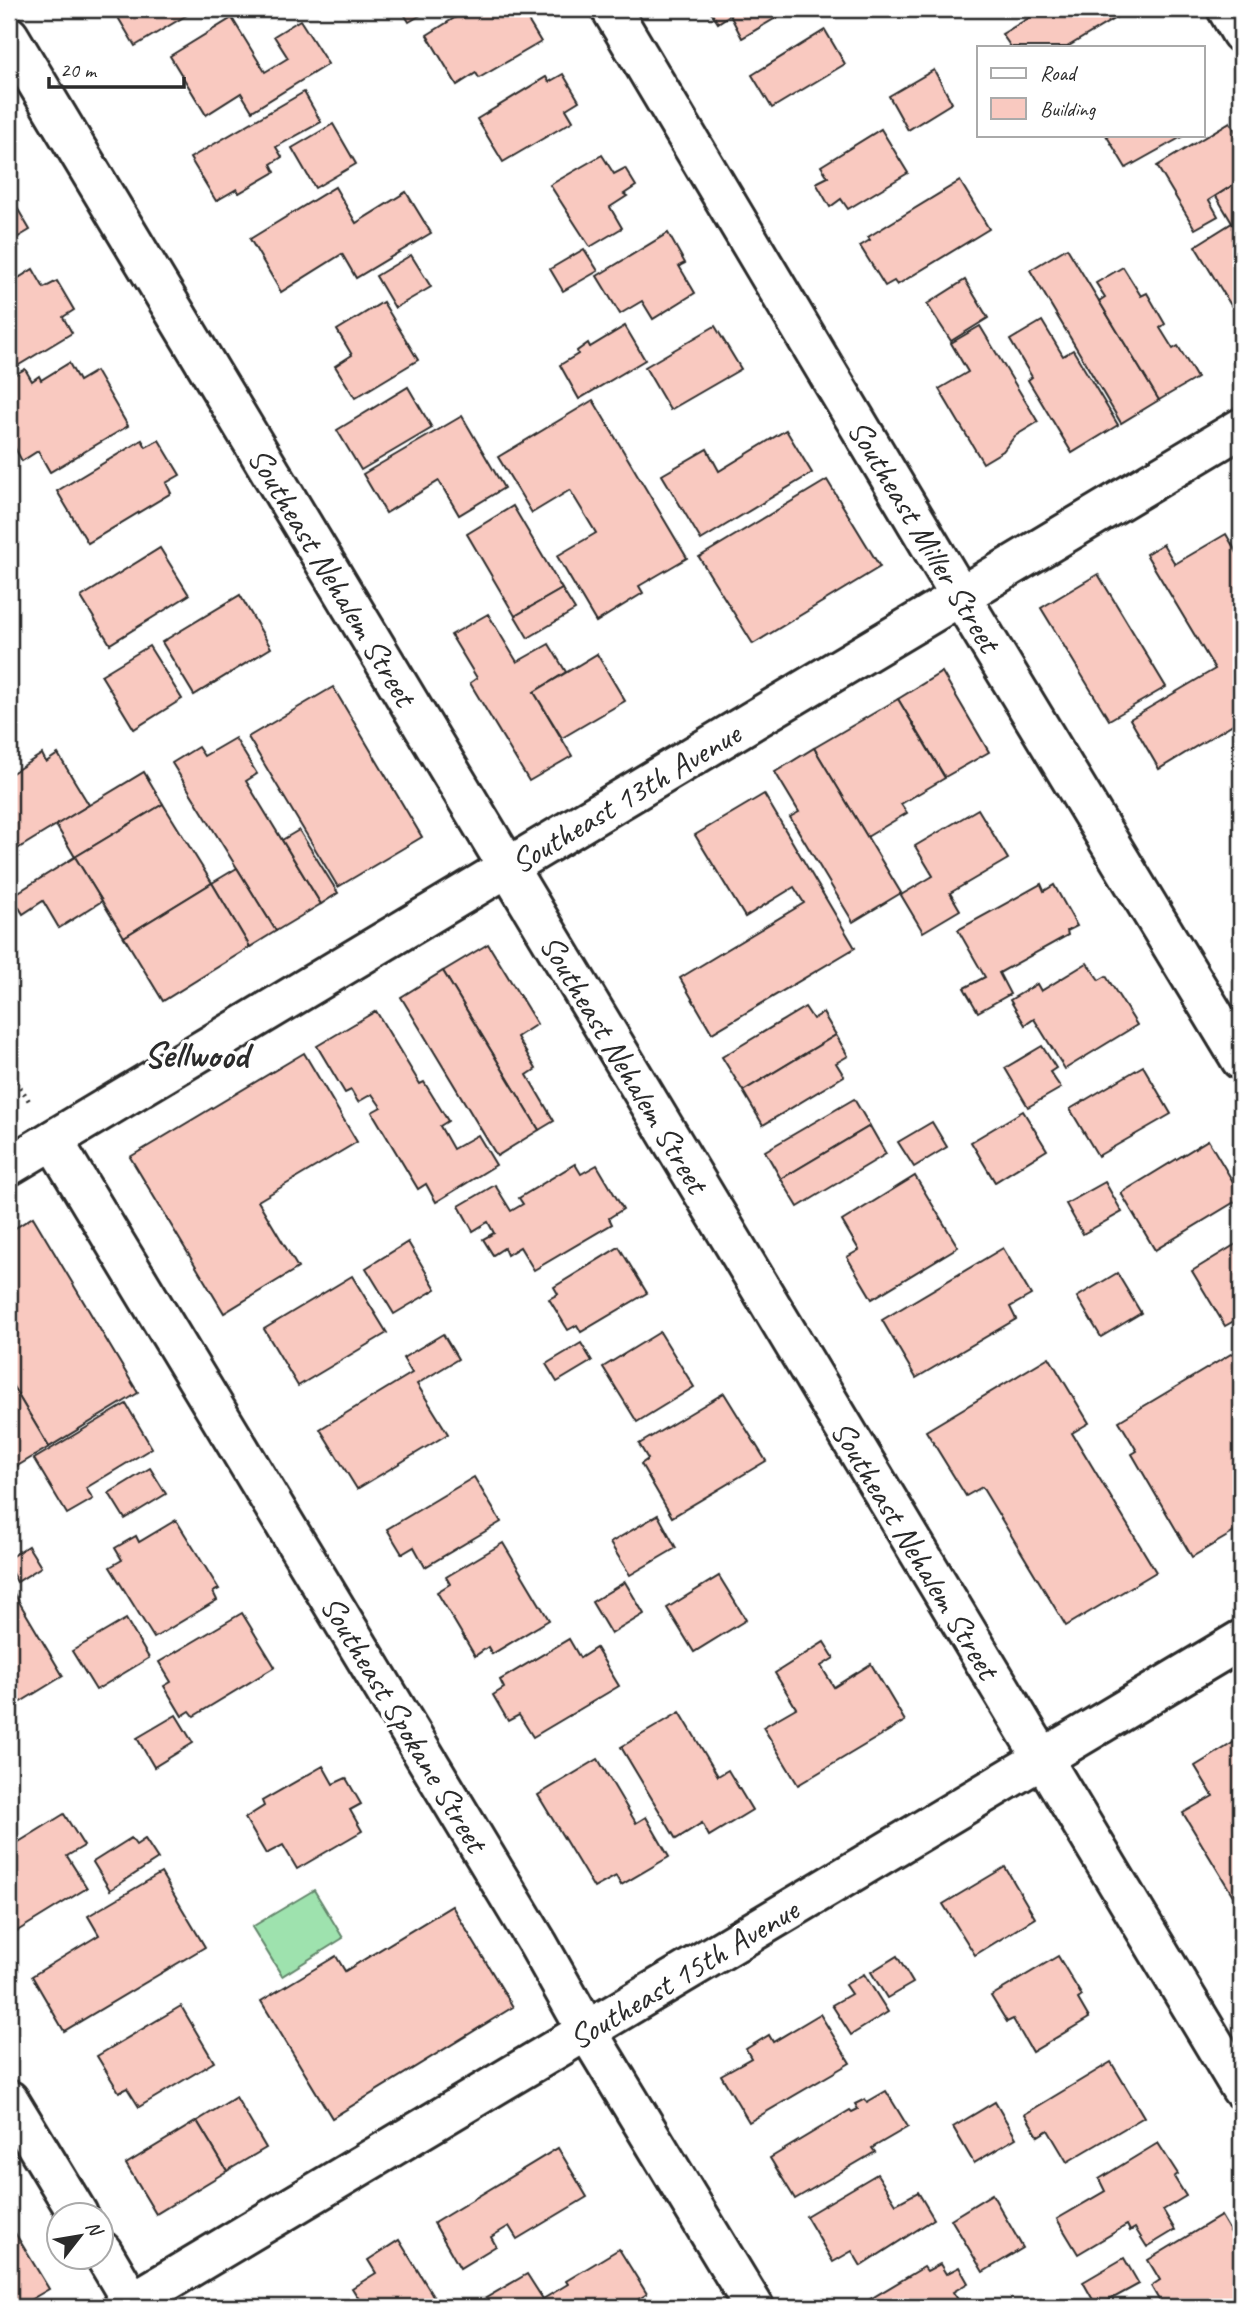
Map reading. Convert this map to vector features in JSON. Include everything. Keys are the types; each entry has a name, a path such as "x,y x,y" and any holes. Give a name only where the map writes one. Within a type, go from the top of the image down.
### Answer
{"street":[{"name":"Southeast Miller Street","path":"611,9 961,597 1241,1060"},
{"path":"1227,9 1241,33"},
{"name":"Southeast Nehalem Street","path":"9,36 1241,2089"},
{"name":"Southeast 13th Avenue","path":"9,1166 1241,428"},
{"name":"Southeast Spokane Street","path":"53,1140 754,2307"},
{"name":"Southeast 15th Avenue","path":"131,2306 1241,1640"},
{"path":"9,2099 70,2200"},
{"path":"112,2270 131,2306"}],"green space":[{"path":"314,1890 343,1938 282,1976 252,1927"}],"building":[{"path":"113,9 197,9 135,46"},
{"path":"401,9 431,9 409,22"},
{"path":"469,9 521,9 541,42 479,78 476,73 457,85 427,35"},
{"path":"709,9 791,9 742,38 730,15 718,23"},
{"path":"1044,9 1127,11 1069,46 1010,46 1002,34"},
{"path":"232,18 265,72 288,58 274,36 300,20 328,64 252,111 241,93 206,115 170,56"},
{"path":"825,30 845,64 772,108 752,75"},
{"path":"934,70 952,103 908,130 889,96"},
{"path":"563,74 579,101 566,109 573,121 503,162 477,119 546,77 549,82"},
{"path":"304,92 321,122 276,147 282,157 271,164 275,172 239,193 237,189 216,201 190,158"},
{"path":"1230,122 1241,141 1241,180 1209,200 1218,216 1195,229 1157,166"},
{"path":"333,124 356,164 315,188 292,148"},
{"path":"881,129 908,173 848,209 841,199 830,207 816,183 828,177 821,166"},
{"path":"1107,136 1183,136 1126,168"},
{"path":"602,155 614,174 625,168 636,186 624,194 627,196 610,207 622,228 590,247 550,185"},
{"path":"1241,180 1241,238 1216,196"},
{"path":"960,181 989,229 897,285 894,281 885,286 860,246 870,240 868,237"},
{"path":"335,187 356,223 406,192 431,233 356,278 342,254 281,292 250,239"},
{"path":"9,194 30,230 15,239 19,246 9,252"},
{"path":"1232,223 1241,238 1241,322 1195,246"},
{"path":"668,233 685,263 679,266 695,293 653,319 642,301 620,314 597,276"},
{"path":"1067,248 1159,400 1121,423 1030,270"},
{"path":"584,249 598,271 563,291 550,269"},
{"path":"411,255 431,287 395,308 376,276"},
{"path":"1123,267 1141,296 1147,293 1165,324 1160,328 1173,349 1178,346 1197,378 1159,400 1099,301 1105,297 1096,283"},
{"path":"33,269 44,288 57,281 74,310 63,317 72,333 9,371 9,284"},
{"path":"965,280 988,318 951,341 927,304"},
{"path":"383,302 418,360 355,398 335,366 352,355 337,330"},
{"path":"1042,321 1063,356 1073,350 1118,425 1072,453 1028,380 1032,377 1010,340"},
{"path":"625,326 645,360 579,399 560,365 578,354 577,351 588,343 590,347"},
{"path":"715,326 741,369 670,410 645,367"},
{"path":"980,326 1038,422 1015,436 1003,451 983,463 939,389 968,372 951,343"},
{"path":"69,363 79,381 96,371 128,426 50,472 38,451 22,461 9,437 9,378 25,369 32,381 39,376 41,380"},
{"path":"408,387 432,428 361,470 337,430"},
{"path":"593,400 687,558 639,586 643,593 596,622 557,556 596,533 570,490 532,513 498,457"},
{"path":"462,416 504,488 459,515 439,481 386,513 363,474"},
{"path":"786,430 812,473 701,540 662,475 707,449 719,471"},
{"path":"142,440 146,447 159,440 180,475 166,483 171,493 88,543 57,491"},
{"path":"827,480 880,567 753,644 699,557"},
{"path":"513,506 562,589 515,616 467,534"},
{"path":"1226,534 1241,560 1241,719 1159,769 1130,719 1215,669 1146,554 1163,544 1175,564"},
{"path":"160,548 189,595 110,644 81,597"},
{"path":"1098,574 1166,687 1109,720 1041,608"},
{"path":"562,589 575,610 528,638 515,616"},
{"path":"240,595 271,648 194,695 162,642"},
{"path":"488,614 517,662 549,644 566,672 534,692 572,756 529,781 470,683 477,678 451,635"},
{"path":"149,646 182,699 134,729 101,675"},
{"path":"597,654 625,701 562,738 534,692"},
{"path":"942,672 989,752 945,777 898,699"},
{"path":"333,687 422,837 338,887 248,737"},
{"path":"898,699 945,778 901,804 907,813 867,837 814,748"},
{"path":"235,738 257,774 246,781 321,904 276,931 172,763 198,747 204,756"},
{"path":"814,748 901,893 853,922 790,817 799,812 775,772"},
{"path":"42,754 46,762 58,754 89,805 9,854 9,775"},
{"path":"144,772 163,804 75,857 56,825"},
{"path":"764,794 855,948 712,1033 680,978 804,903 794,887 745,917 695,835"},
{"path":"163,804 212,883 124,937 75,857"},
{"path":"978,809 1008,859 950,893 960,910 923,932 901,895 933,876 915,846"},
{"path":"299,830 338,893 321,904 282,840"},
{"path":"75,857 102,901 59,928 43,901 23,914 12,896"},
{"path":"237,868 276,931 250,947 212,883"},
{"path":"212,883 250,947 163,1001 124,937"},
{"path":"1041,884 1044,891 1054,885 1077,926 1067,931 1068,935 999,973 1010,994 978,1012 964,988 985,977 958,930"},
{"path":"488,944 537,1024 517,1037 536,1069 527,1075 554,1121 539,1130 443,971"},
{"path":"1087,963 1099,980 1106,976 1137,1025 1065,1069 1034,1019 1025,1025 1010,1000 1037,984 1041,991"},
{"path":"443,971 539,1130 497,1156 401,997"},
{"path":"805,1007 813,1019 823,1013 836,1035 743,1091 722,1057"},
{"path":"376,1011 420,1084 424,1082 448,1121 440,1126 453,1149 478,1135 496,1165 436,1202 426,1184 418,1189 372,1112 381,1107 372,1094 358,1102 351,1090 345,1093 317,1046"},
{"path":"836,1035 848,1056 836,1063 844,1076 763,1125 743,1091"},
{"path":"1042,1046 1056,1068 1050,1072 1061,1088 1028,1107 1005,1068"},
{"path":"304,1053 357,1142 258,1201 298,1268 224,1313 130,1157"},
{"path":"1143,1066 1171,1114 1098,1156 1070,1109"},
{"path":"854,1099 870,1126 781,1179 765,1151"},
{"path":"1023,1111 1047,1150 995,1182 971,1142"},
{"path":"932,1122 947,1147 914,1167 898,1142"},
{"path":"870,1126 886,1154 798,1207 781,1179"},
{"path":"1208,1140 1241,1198 1155,1250 1121,1193"},
{"path":"575,1164 581,1174 597,1165 623,1209 609,1218 612,1224 534,1270 520,1247 507,1255 504,1248 493,1255 483,1239 494,1233 488,1222 473,1231 459,1206 495,1185 511,1211 523,1204 519,1198"},
{"path":"915,1176 958,1247 872,1299 847,1257 859,1250 842,1221"},
{"path":"1105,1182 1122,1212 1083,1234 1066,1204"},
{"path":"33,1217 138,1393 49,1447 9,1380 9,1232"},
{"path":"1241,1241 1241,1317 1225,1326 1192,1271"},
{"path":"408,1242 436,1289 394,1314 366,1268"},
{"path":"619,1247 647,1293 581,1332 577,1325 568,1330 549,1299 558,1294 554,1287"},
{"path":"1003,1248 1031,1295 1010,1307 1016,1319 916,1378 882,1320"},
{"path":"1117,1273 1141,1313 1101,1337 1077,1297"},
{"path":"352,1276 387,1333 298,1386 264,1329"},
{"path":"660,1332 694,1387 637,1422 603,1367"},
{"path":"443,1334 458,1359 417,1384 448,1434 357,1489 320,1429 412,1373 403,1358"},
{"path":"581,1343 592,1361 557,1382 546,1364"},
{"path":"1241,1348 1241,1528 1192,1557 1132,1454 1137,1451 1119,1421"},
{"path":"1049,1357 1089,1423 1072,1433 1156,1572 1066,1626 982,1487 966,1496 926,1431"},
{"path":"9,1380 49,1447 9,1471"},
{"path":"724,1393 766,1461 672,1517 641,1464 648,1459 639,1444"},
{"path":"126,1404 152,1448 86,1488 93,1499 67,1514 34,1459"},
{"path":"150,1468 166,1494 125,1519 109,1493"},
{"path":"474,1477 501,1522 425,1567 414,1547 402,1554 387,1529"},
{"path":"658,1515 676,1548 630,1575 610,1543"},
{"path":"176,1520 219,1589 213,1592 217,1600 154,1638 110,1567 122,1560 115,1548 136,1536 139,1542"},
{"path":"503,1543 549,1620 492,1654 488,1647 475,1656 437,1592 450,1584 446,1577"},
{"path":"28,1546 41,1567 17,1582 9,1568 9,1558"},
{"path":"719,1576 746,1620 694,1652 667,1608"},
{"path":"625,1582 644,1614 611,1634 592,1602"},
{"path":"9,1585 63,1676 9,1709"},
{"path":"242,1613 275,1667 194,1716 190,1711 182,1716 164,1686 171,1682 159,1662"},
{"path":"126,1619 149,1658 96,1690 72,1651"},
{"path":"569,1639 580,1658 596,1648 619,1686 533,1737 519,1715 508,1721 493,1695 504,1688 500,1680"},
{"path":"824,1642 834,1658 821,1666 834,1687 871,1664 905,1721 798,1785 763,1727 796,1708 775,1673"},
{"path":"680,1712 718,1776 728,1770 752,1810 709,1836 702,1823 676,1839 621,1747"},
{"path":"176,1715 193,1743 154,1767 137,1738"},
{"path":"1241,1738 1241,1909 1183,1813 1213,1796 1195,1766"},
{"path":"598,1759 636,1823 646,1817 669,1857 621,1885 616,1876 594,1888 538,1795"},
{"path":"323,1766 333,1784 346,1778 361,1804 350,1810 362,1831 297,1869 283,1845 266,1854 245,1818 264,1806 262,1801"},
{"path":"64,1814 84,1846 67,1856 87,1888 14,1933 9,1925 9,1848"},
{"path":"131,1838 136,1845 145,1839 158,1859 110,1890 93,1862"},
{"path":"1005,1867 1035,1918 975,1955 943,1904"},
{"path":"161,1873 205,1947 64,2031 32,1976 99,1935 88,1916"},
{"path":"452,1906 513,2007 332,2118 261,2001 336,1956 345,1971"},
{"path":"897,1956 913,1983 887,1998 871,1972"},
{"path":"1058,1956 1082,1996 1078,1999 1089,2018 1032,2052 1013,2019 1007,2022 991,1996"},
{"path":"864,1974 888,2012 851,2035 832,2005 851,1994 845,1985"},
{"path":"181,2006 214,2062 139,2107 127,2088 119,2092 97,2056"},
{"path":"820,2014 850,2063 749,2122 721,2075 751,2058 746,2049 769,2035 773,2042"},
{"path":"1111,2062 1144,2117 1067,2162 1048,2130 1038,2136 1025,2114"},
{"path":"886,2091 908,2127 872,2148 875,2152 795,2199 770,2158 850,2110 852,2112 858,2109 855,2104 865,2099 867,2102"},
{"path":"236,2097 266,2148 227,2171 197,2121"},
{"path":"995,2102 1016,2138 974,2163 953,2127"},
{"path":"197,2121 227,2171 156,2214 126,2164"},
{"path":"1158,2143 1178,2174 1174,2177 1186,2196 1163,2210 1175,2230 1147,2247 1135,2228 1130,2231 1127,2225 1078,2254 1057,2219 1105,2191 1099,2179"},
{"path":"558,2148 587,2197 517,2239 509,2226 491,2237 496,2246 460,2268 434,2223"},
{"path":"877,2174 896,2204 918,2192 934,2219 861,2266 852,2251 833,2262 806,2216"},
{"path":"992,2194 1023,2248 983,2272 951,2219"},
{"path":"1221,2216 1241,2250 1241,2304 1236,2307 1163,2307 1151,2286 1160,2280 1148,2260"},
{"path":"9,2223 49,2289 18,2307 9,2307"},
{"path":"399,2240 440,2307 364,2307 352,2288 376,2273 368,2260"},
{"path":"619,2249 647,2294 626,2307 542,2307 540,2304 545,2302 543,2299 568,2284 566,2281"},
{"path":"1124,2258 1139,2284 1097,2307 1083,2282"},
{"path":"940,2264 946,2274 959,2267 968,2283 953,2292 961,2304 955,2307 857,2307 924,2267 927,2271"},
{"path":"527,2274 543,2299 538,2302 540,2304 535,2307 482,2307 479,2302"}],"district":[{"name":"Sellwood","path":"196,1054"}]}
